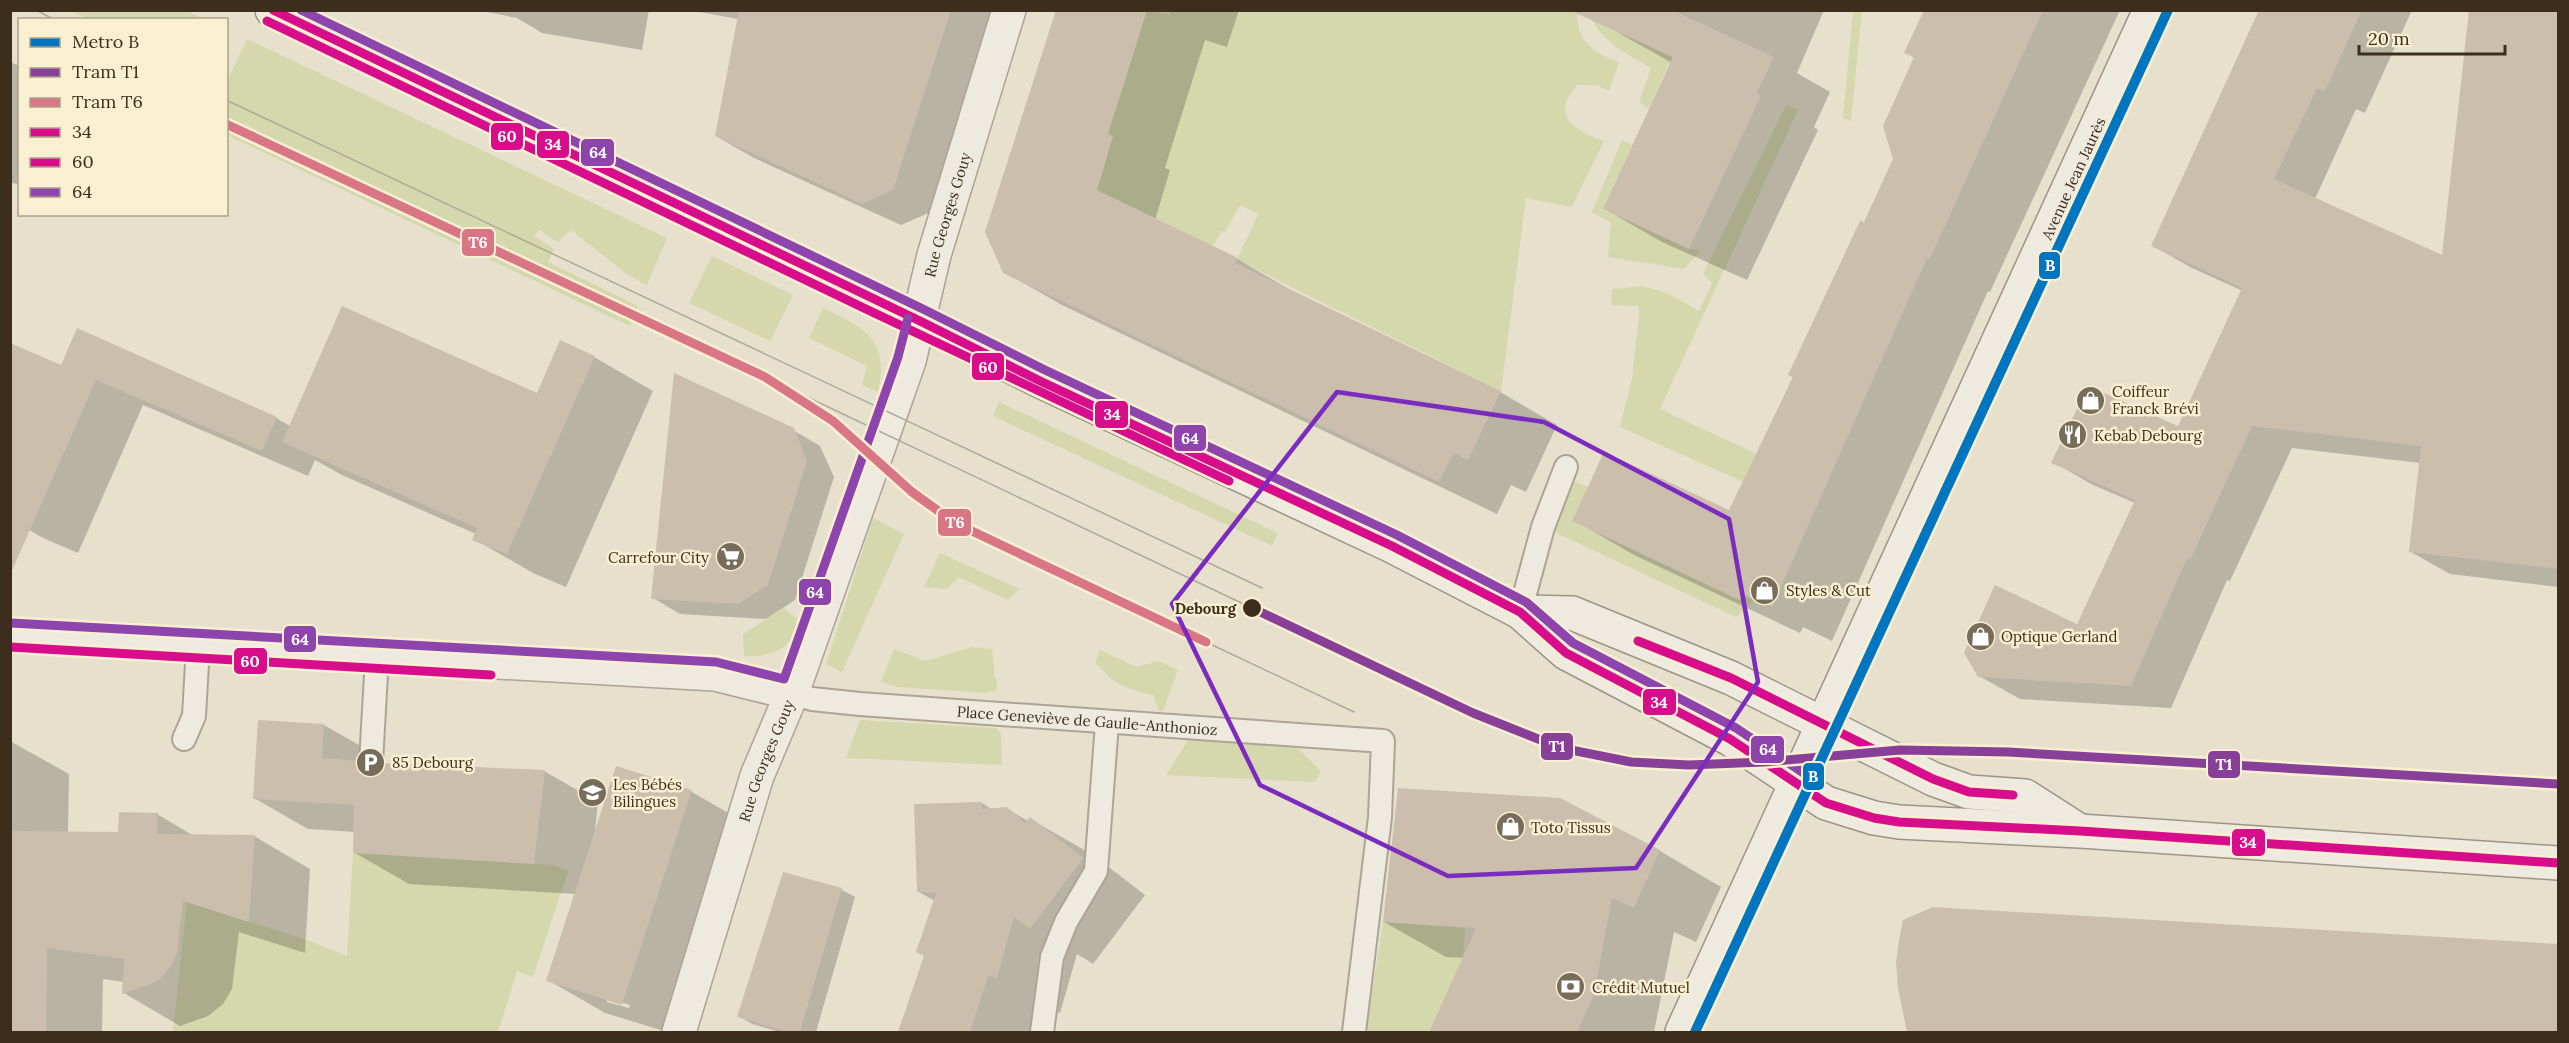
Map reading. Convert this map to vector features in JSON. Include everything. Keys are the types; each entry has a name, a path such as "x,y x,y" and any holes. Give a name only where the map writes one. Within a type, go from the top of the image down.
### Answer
{"street":[{"path":"272,10 920,321 1040,381 1392,546 1520,612 1566,653 1730,739 1826,803 1890,821 2080,831 2559,863"},
{"name":"Rue Georges Gouy","path":"679,1032 757,776 792,693 909,361 934,255 1009,10"},
{"name":"Avenue Jean Jaurès","path":"1682,1032 2150,10"},
{"path":"1520,612 1572,613 1731,678 1933,779 1969,792 2025,796 2080,831"},
{"path":"10,635 714,674 792,693"}],"lane":[{"path":"1520,612 1543,527 1566,466"},
{"path":"184,739 194,716 198,646"},
{"path":"371,762 377,657"},
{"name":"Place Geneviève de Gaulle-Anthonioz","path":"792,693 812,699 860,704 1383,741 1380,817 1354,1032"},
{"path":"1042,1032 1052,957 1066,922 1096,871 1107,723"}],"highlighted area":[{"path":"1337,392 1544,422 1729,519 1758,682 1636,868 1448,876 1260,785 1172,604"}],"green space":[{"path":"1172,10 1577,11 1583,38 1594,50 1619,62 1609,91 1597,85 1577,85 1566,102 1565,110 1571,123 1577,128 1604,141 1572,207 1526,198 1501,391 1237,260 1258,214 1240,205 1225,232 1222,231 1213,246 1097,191 1093,181 1101,177 1113,136 1108,134 1147,11 1170,15"},
{"path":"70,11 186,11 203,18 87,18"},
{"path":"1853,11 1862,11 1851,121 1843,118"},
{"path":"1590,15 1609,28 1672,57 1649,109 1639,102 1651,68 1608,40"},
{"path":"247,39 667,238 647,285 628,275 571,230 558,242 539,230 534,236 554,249 548,262 638,306 630,326 228,135 228,79"},
{"path":"1786,105 1798,110 1660,409 1761,456 1748,484 1620,427 1632,379 1639,314 1638,306 1611,305 1612,289 1643,286 1671,295 1699,311 1712,283 1703,274"},
{"path":"1622,140 1632,145 1603,209 1689,249 1701,250 1684,269 1608,257 1611,223 1592,212"},
{"path":"712,256 793,295 770,341 689,303"},
{"path":"823,308 862,329 877,347 881,374 878,392 862,385 867,366 809,338"},
{"path":"999,402 1278,533 1272,546 993,416"},
{"path":"1572,480 1588,487 1572,521 1739,600 1742,594 1754,600 1736,617 1550,530"},
{"path":"873,518 904,534 842,672 826,664"},
{"path":"940,553 1019,589 1008,600 958,577 947,589 924,587"},
{"path":"784,608 798,620 792,638 776,651 757,656 744,656 743,634"},
{"path":"972,647 992,649 997,690 986,693 898,687 881,682 894,649 925,661"},
{"path":"1100,650 1137,667 1158,661 1178,670 1163,711 1159,711 1153,695 1126,687 1109,676 1095,662"},
{"path":"860,720 996,728 1001,733 1002,765 846,758"},
{"path":"1188,740 1297,747 1321,771 1315,782 1166,775"},
{"path":"353,853 553,865 568,871 533,977 517,971 498,1032 173,1032 187,902 310,941 347,956"},
{"path":"1383,922 1465,928 1463,957 1429,1032 1366,1032"}],"building":[{"path":"739,10 951,10 893,190 862,204 715,136"},
{"path":"1056,10 1147,10 1108,134 1113,136 1097,190 1238,258 1235,263 1501,391 1468,460 1454,453 1439,482 1003,273 985,232"},
{"path":"1569,10 1672,10 1774,57 1757,93 1761,96 1689,249 1603,209 1673,57"},
{"path":"1924,10 2043,10 1930,259 1927,258 1772,607 1742,594 1740,600 1572,521 1604,452 1729,510 1793,377 1788,375 1860,221 1864,222 1893,159 1883,126 1914,57 1904,53"},
{"path":"2259,10 2362,10 2325,91 2317,88 2274,179 2442,255 2469,10 2559,10 2559,569 2409,552 2421,446 2252,426 2190,560 2187,558 2131,686 1978,677 1964,653 1995,585 2077,624 2135,500 2051,463 2088,386 2178,426 2242,288 2151,246"},
{"path":"342,306 537,393 560,340 595,356 507,554 472,540 477,528 282,442"},
{"path":"77,328 277,417 262,451 96,380 10,575 10,343 61,365"},
{"path":"674,373 794,428 807,461 768,585 738,604 651,599"},
{"path":"258,720 324,724 322,758 358,761 359,769 370,775 378,774 384,763 545,770 534,864 353,853 354,805 253,799"},
{"path":"616,766 692,790 622,1005 546,981"},
{"path":"1398,788 1560,798 1660,850 1634,908 1612,898 1594,995 1577,1032 1429,1032 1476,928 1383,922"},
{"path":"982,802 982,809 1007,807 1025,823 1030,817 1083,858 1030,929 1014,917 997,978 988,976 970,1032 898,1032 924,956 916,952 936,893 917,892 914,804"},
{"path":"119,812 158,813 157,834 255,835 249,922 183,901 177,953 172,965 160,979 122,994 124,959 47,948 46,1032 10,1032 10,831 118,832"},
{"path":"783,872 842,888 800,1032 787,1032 737,1017"},
{"path":"1933,907 2559,944 2559,1032 1907,1032 1898,988 1896,962 1903,920"}],"tram line":[{"path":"36,10 51,18"},
{"path":"228,101 1262,588"},
{"name":"T6","path":"228,125 765,377 833,421 912,492 955,523 1206,642"},
{"path":"765,377 1252,608"},
{"name":"T1","path":"1252,608 1473,713 1561,748 1631,762 1689,765 1764,762 1900,750 2008,752 2558,784"},
{"path":"1206,642 1354,712"}],"metro line":[{"name":"B","path":"1695,1032 2168,10"}],"transit line":[{"name":"34","path":"273,10 1040,381 1392,546 1520,612 1566,653 1730,739 1826,803 1874,818 1899,822 2080,831 2558,863"},
{"name":"64","path":"301,10 1045,370 1397,535 1526,602 1573,643 1736,728 1805,774 1809,780 1808,788 1695,1032"},
{"name":"60","path":"267,21 1229,481"},
{"name":"64","path":"11,623 716,662 784,679 898,357 908,318"},
{"name":"34","path":"1638,641 1731,678 1933,779 1969,792 2013,795"},
{"name":"60","path":"10,647 491,675"}],"place":[{"name":"Coiffeur Franck Brévi","path":"2091,400"},
{"name":"Kebab Debourg","path":"2073,435"},
{"name":"Carrefour City","path":"730,557"},
{"name":"Styles & Cut","path":"1765,590"},
{"name":"Debourg","path":"1252,608"},
{"name":"Optique Gerland","path":"1980,636"},
{"name":"85 Debourg","path":"371,762"},
{"name":"Les Bébés Bilingues","path":"592,793"},
{"name":"Toto Tissus","path":"1510,827"},
{"name":"Crédit Mutuel","path":"1571,987"}]}
